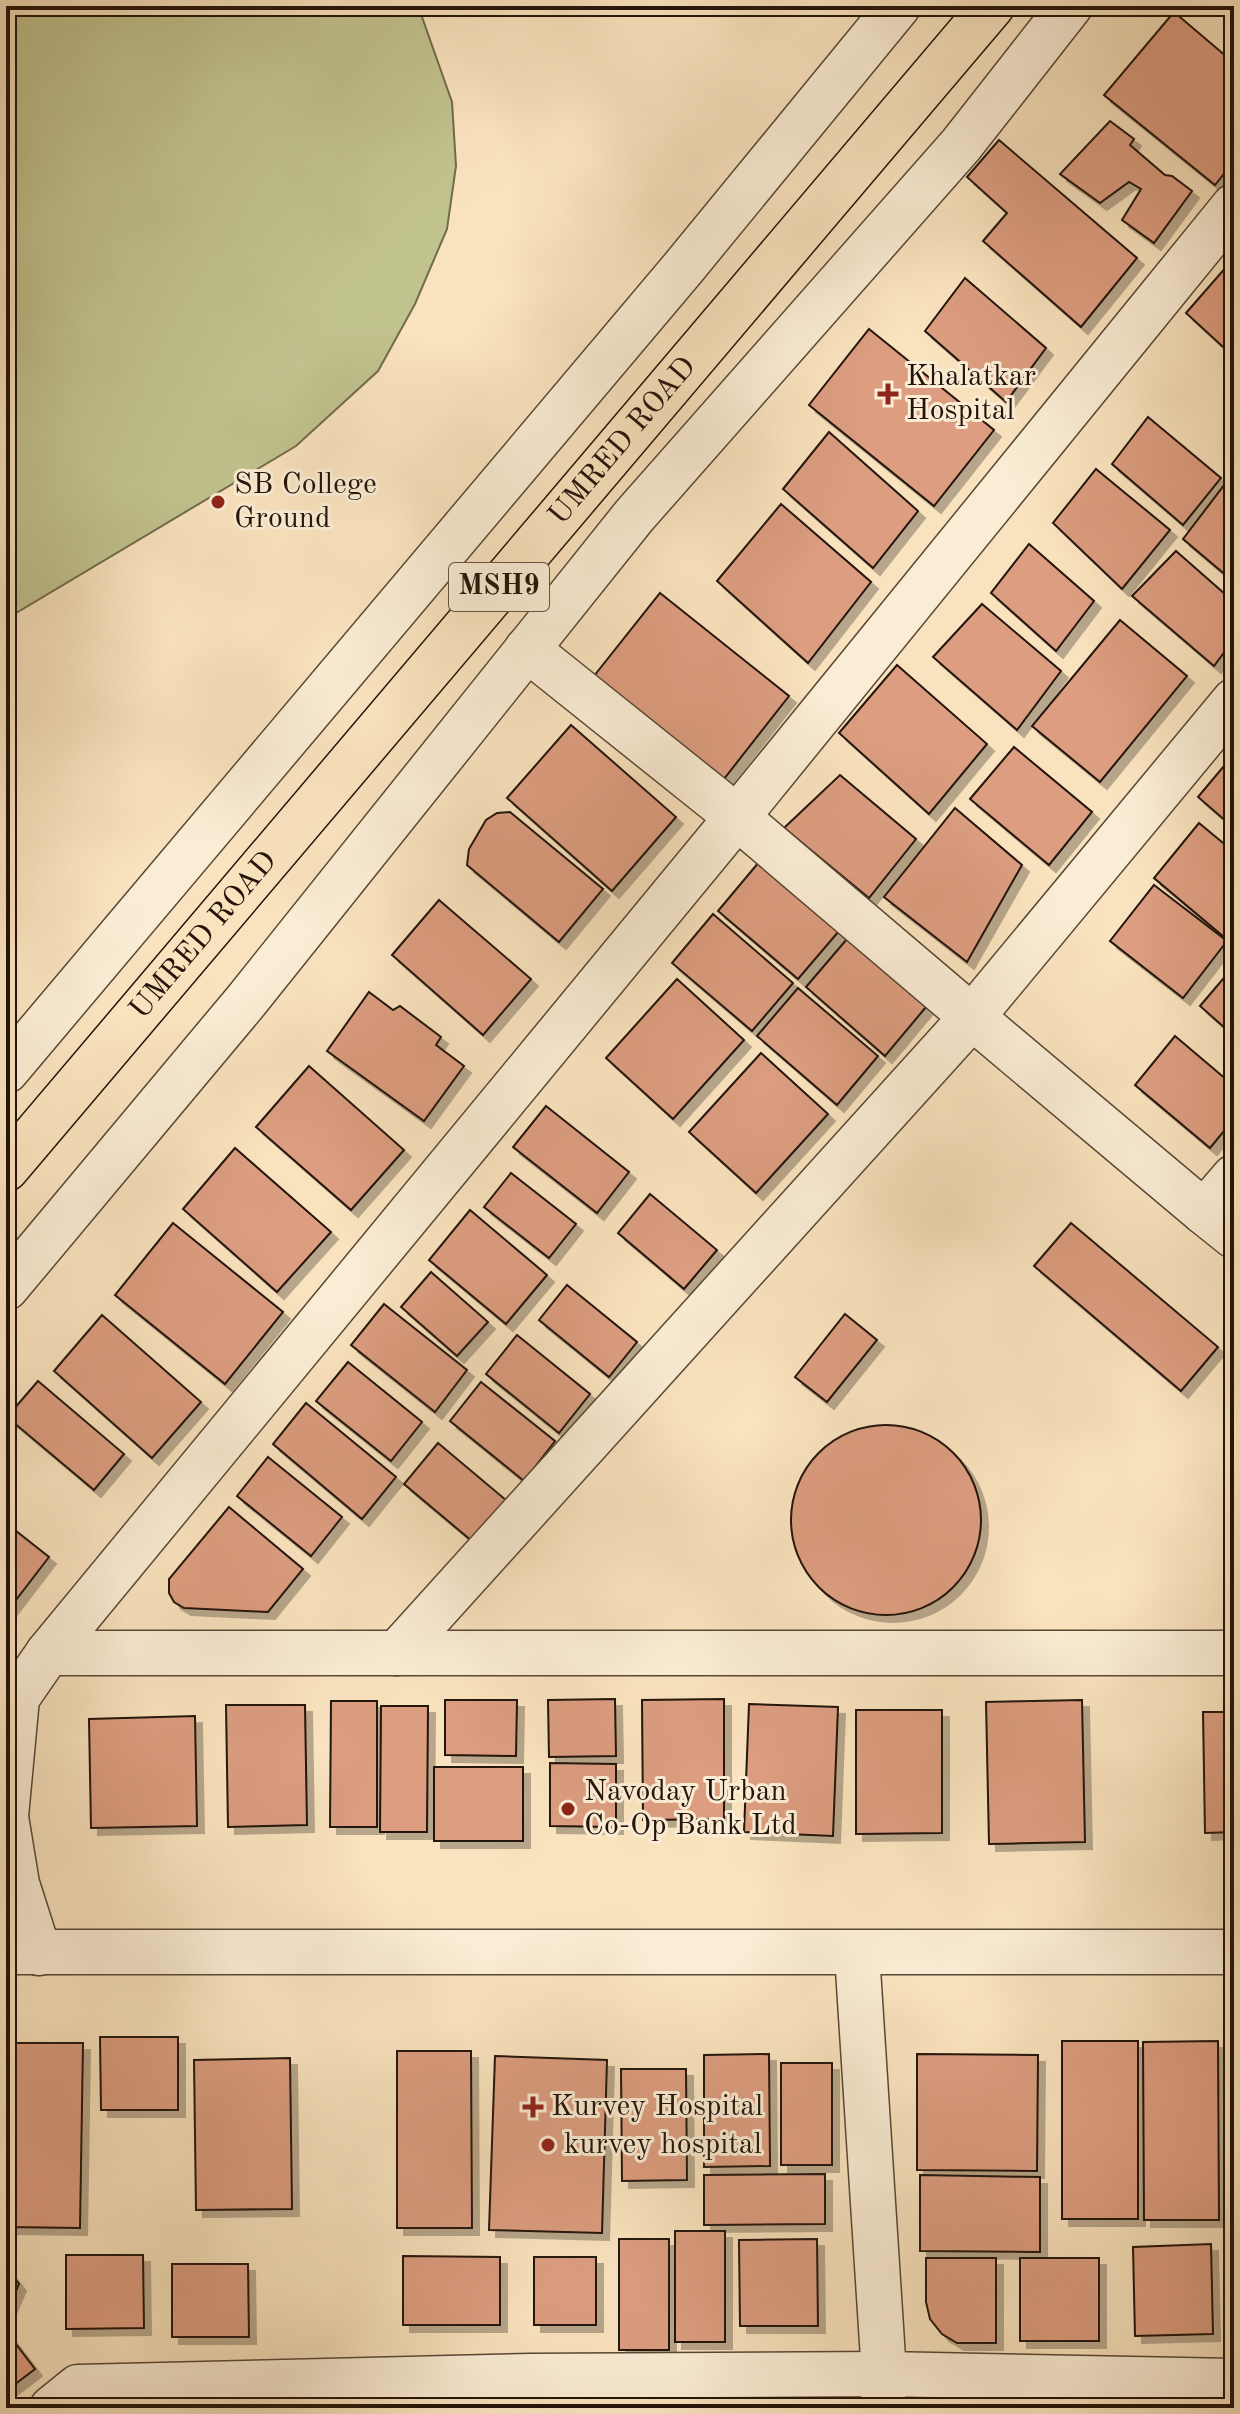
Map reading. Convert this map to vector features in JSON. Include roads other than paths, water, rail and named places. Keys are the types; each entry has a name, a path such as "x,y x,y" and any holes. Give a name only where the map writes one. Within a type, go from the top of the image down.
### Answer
{"main road":[{"name":"UMRED ROAD","path":"6,1169 992,6"}],"street":[{"path":"6,1071 684,267 898,6"},
{"path":"6,1288 246,1001 634,516 961,145 1070,6"},
{"path":"1234,206 737,817 48,1653 17,1698 6,1817 17,1884 23,1952 1234,1952"},
{"path":"527,649 737,817 1219,1224 1234,1177"},
{"path":"397,1653 972,1017 1234,701"},
{"path":"48,1653 1234,1653"},
{"path":"857,1954 884,2391"},
{"path":"52,2408 78,2387 531,2392 884,2391 1234,2381"}],"place":[{"name":"Khalatkar Hospital","path":"888,394"},
{"name":"SB College Ground","path":"218,502"},
{"name":"Navoday Urban Co-Op Bank Ltd","path":"568,1809"},
{"name":"Kurvey Hospital","path":"533,2107"},
{"name":"kurvey hospital","path":"548,2145"}]}
